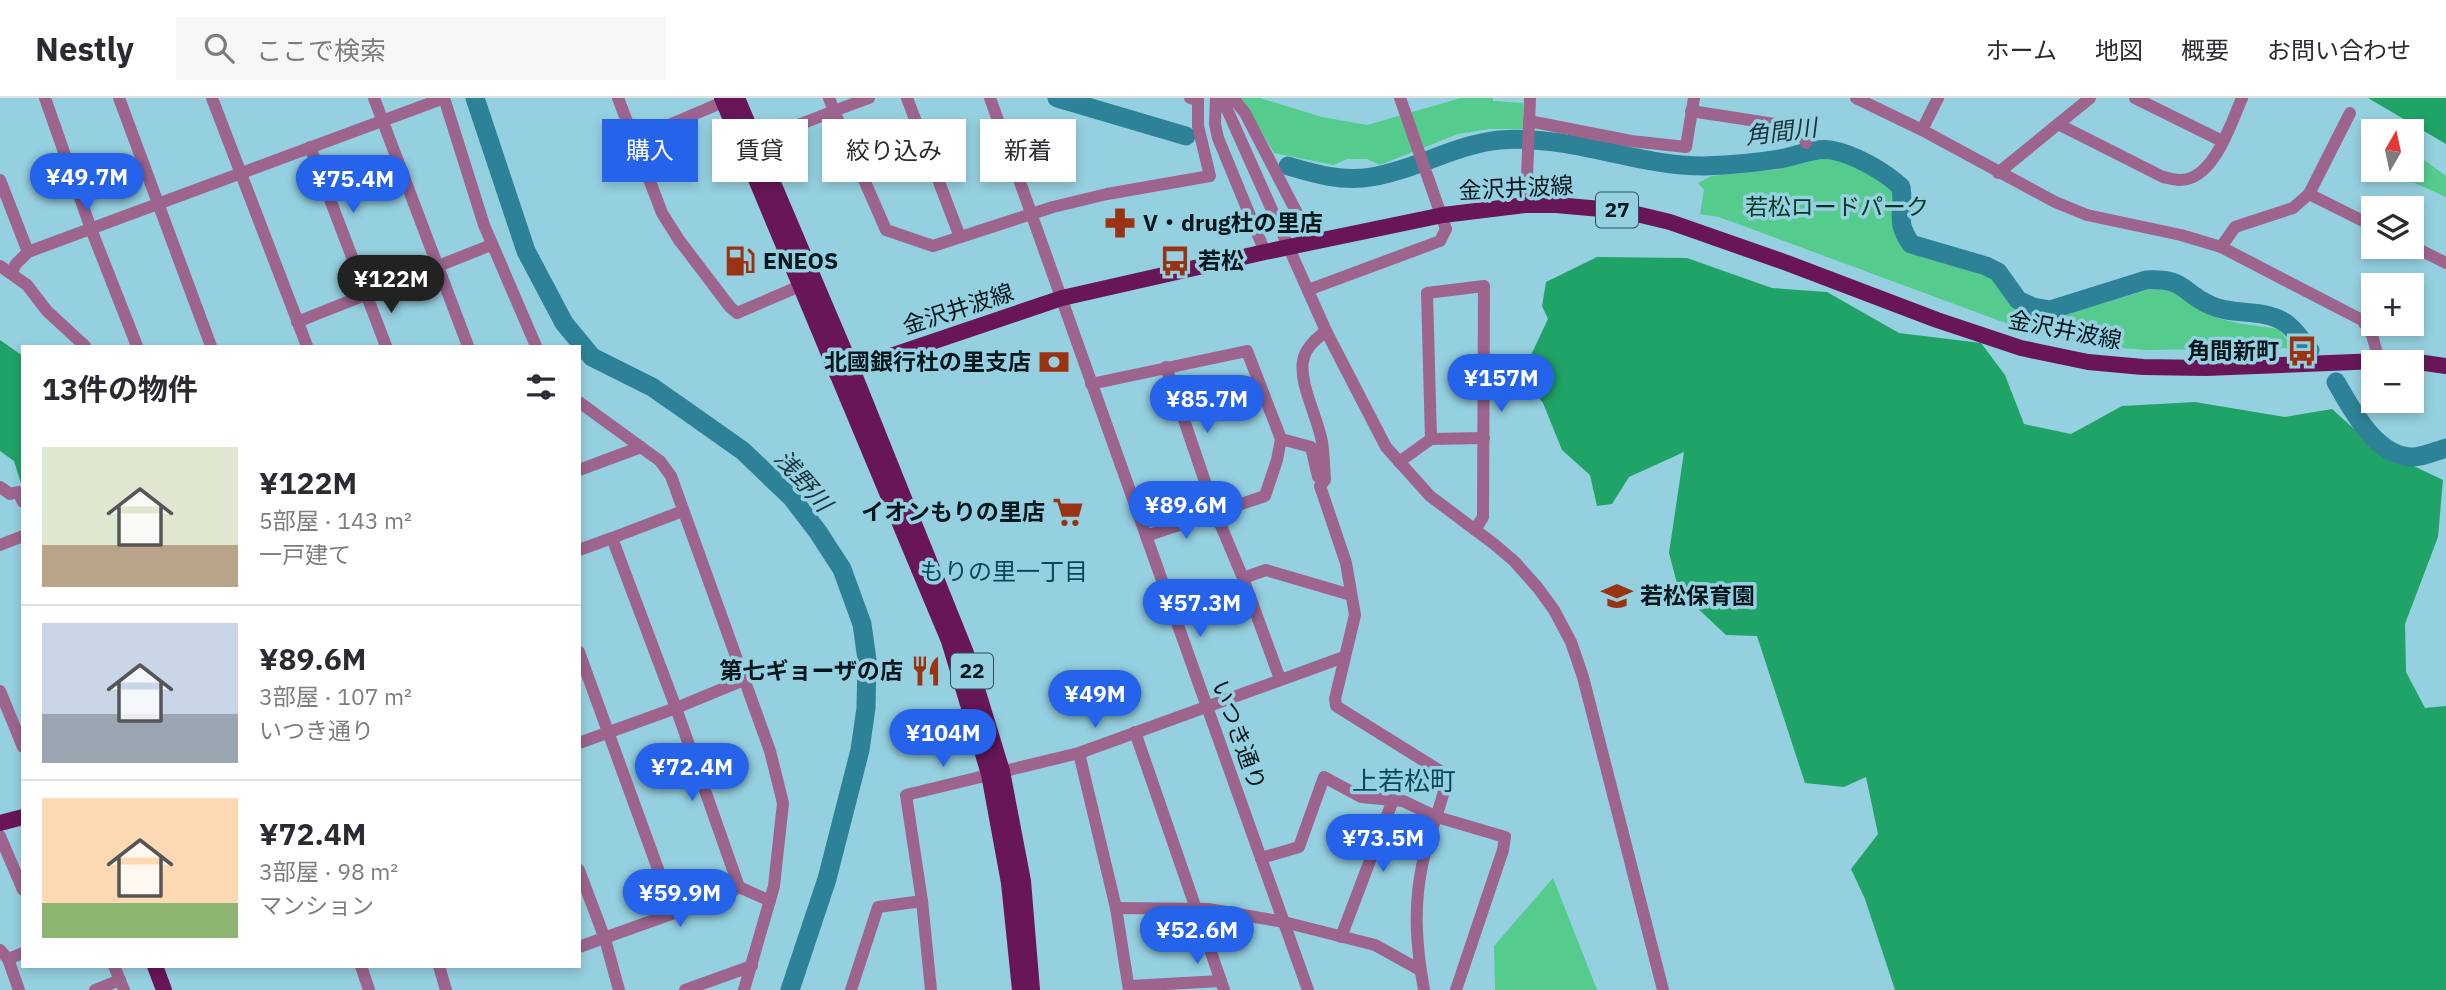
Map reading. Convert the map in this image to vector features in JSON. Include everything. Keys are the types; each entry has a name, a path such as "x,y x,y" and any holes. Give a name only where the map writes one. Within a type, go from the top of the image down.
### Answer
{"main road":[{"name":"22","path":"727,99 740,119"},
{"name":"22","path":"727,99 800,286 844,371"},
{"name":"22","path":"771,182 844,371 953,618 974,677 1023,881 1032,990"},
{"name":"金沢井波線","path":"844,371 1062,298 1443,215 1527,205 1582,206 1624,211 1670,222 1949,324 2021,348 2088,362 2143,368 2206,368 2361,361"},
{"name":"金沢井波線","path":"2424,363 2446,366"},
{"name":"22","path":"995,772 1020,990"},
{"path":"0,823 21,818"},
{"path":"156,968 164,990"}],"street":[{"path":"45,98 91,229 137,345"},
{"path":"119,98 211,345"},
{"path":"212,98 307,345"},
{"path":"374,98 468,345"},
{"path":"84,345 47,311 27,285 6,269 28,253 444,98 491,245 536,345"},
{"path":"618,98 626,119"},
{"path":"828,98 886,230 933,246 1032,213 1107,194 1210,176 1198,125 1198,100 1190,98"},
{"path":"808,121 869,98"},
{"path":"907,98 960,237"},
{"name":"いつき通り","path":"990,98 1308,990"},
{"path":"1216,98 1215,124 1218,138 1265,252"},
{"path":"1222,98 1326,331 1386,447 1430,496 1514,561 1554,610 1571,642 1583,677 1663,990"},
{"path":"1233,98 1245,113 1312,242"},
{"path":"1527,205 1530,98"},
{"path":"1856,98 1924,127"},
{"path":"1873,98 1998,173 2055,202 2087,215 2181,235 2221,247 2362,320 2372,335 2376,350"},
{"path":"1924,127 1938,98"},
{"path":"1998,173 2090,98"},
{"path":"2135,98 2222,141"},
{"path":"2060,125 2163,177 2182,180 2197,176 2211,164 2242,98"},
{"path":"682,119 727,99"},
{"path":"1306,286 1440,241 1446,229 1443,215 1403,104"},
{"path":"1529,126 1686,147 1692,105 1801,128 1806,143"},
{"path":"2221,247 2235,227 2293,208 2309,194 2350,113"},
{"path":"310,147 386,345"},
{"path":"0,180 28,253"},
{"path":"650,182 662,213 679,240 737,313 800,286"},
{"path":"2309,194 2361,220"},
{"path":"297,321 491,245"},
{"path":"2424,252 2446,263"},
{"path":"1430,439 1427,293 1484,286 1483,517 1475,530"},
{"path":"1320,486 1325,480 1322,441 1303,375 1303,361 1311,345 1326,331"},
{"path":"1091,384 1247,351 1281,439 1265,496 1146,536"},
{"path":"1166,367 1216,514 1280,679"},
{"path":"581,403 666,468 770,751 783,803 780,846 770,901 744,990"},
{"path":"1399,462 1430,439 1484,438"},
{"path":"1281,439 1311,447 1320,486 1346,563 1355,615 1335,699 1336,706 1445,774 1446,783 1423,860 1415,914 1420,970 1425,990"},
{"path":"581,469 640,447"},
{"path":"3,493 18,492 21,498"},
{"path":"581,549 683,511"},
{"path":"0,545 21,537"},
{"path":"612,538 739,887 770,901"},
{"path":"1243,578 1266,570 1352,595"},
{"path":"581,657 674,913"},
{"path":"931,990 922,901 905,795 1079,753 1344,657"},
{"path":"581,742 744,680"},
{"path":"0,691 21,742"},
{"path":"1079,753 1116,908 1129,988 1222,985 1135,732"},
{"path":"1261,858 1299,847 1324,778 1361,797 1403,801 1437,817 1505,837 1456,990"},
{"path":"1341,937 1393,800"},
{"path":"0,836 21,886"},
{"path":"581,875 605,939 619,990"},
{"path":"581,946 727,894 739,887"},
{"path":"851,990 878,907 922,901"},
{"path":"1116,908 1195,909 1283,922 1375,945 1420,970"},
{"path":"4,955 19,990"},
{"path":"685,990 752,966"},
{"path":"95,990 122,985 115,968"},
{"path":"362,968 369,990"},
{"path":"440,968 446,990"}],"green space":[{"path":"1237,98 1260,98 1322,117 1367,125 1461,98 1493,98 1493,101 1523,103 1523,129 1489,129 1458,134 1380,165 1367,159 1347,159 1334,165 1274,153 1250,112"},
{"path":"2368,98 2446,98 2446,144 2424,131 2424,119 2404,119"},
{"name":"若松ロードパーク","path":"1830,150 1879,169 1901,187 1904,203 1900,226 1911,244 1991,278 2017,308 2034,316 2056,318 2147,290 2167,290 2215,317 2278,329 2294,348 2147,350 2095,346 2019,328 1719,217 1700,214 1704,190 1698,183 1711,176 1776,170 1793,164 1813,151"},
{"path":"2424,160 2446,176 2446,197 2413,182 2424,182"},
{"path":"1597,257 1687,258 1772,288 1827,292 1899,333 1981,343 2005,375 2024,424 2071,434 2122,406 2195,402 2285,417 2332,409 2374,447 2443,480 2438,537 2405,624 2406,672 2425,708 2446,706 2446,990 1895,990 1865,899 1851,869 1878,834 1866,777 1844,787 1805,783 1757,636 1726,635 1679,591 1669,553 1684,452 1629,477 1612,504 1597,506 1590,475 1562,450 1543,403 1521,376 1548,319 1542,306 1546,282"},
{"path":"0,340 21,355 21,484 14,461 0,451"},
{"path":"1553,878 1597,990 1495,990 1494,946"}],"waterway":[{"name":"浅野川","path":"475,98 526,251 564,323 592,357 652,387 685,410 743,451 792,498 842,569 862,624 867,660 866,708 860,750 827,879 790,990"},
{"name":"角間川","path":"1057,98 1186,136"},
{"name":"角間川","path":"1288,166 1340,178 1371,177 1482,143 1525,139 1678,165 1704,166 1761,162 1818,150 1831,150 1868,164 1901,187 1901,222 1911,244 1998,272 2018,300 2033,307 2050,310 2146,280 2169,281 2210,305 2266,315 2284,322 2310,350"},
{"name":"角間川","path":"2336,382 2367,430 2388,449 2413,457 2446,448"}],"place":[{"name":"V・drug杜の里店","path":"1120,223"},
{"name":"ENEOS","path":"740,261"},
{"name":"若松","path":"1175,261"},
{"name":"角間新町","path":"2302,351"},
{"name":"北國銀行杜の里支店","path":"1054,362"},
{"name":"イオンもりの里店","path":"1068,512"},
{"name":"若松保育園","path":"1617,596"},
{"name":"第七ギョーザの店","path":"926,671"}],"district":[{"name":"もりの里一丁目","path":"1004,572"},
{"name":"上若松町","path":"1404,781"}]}
